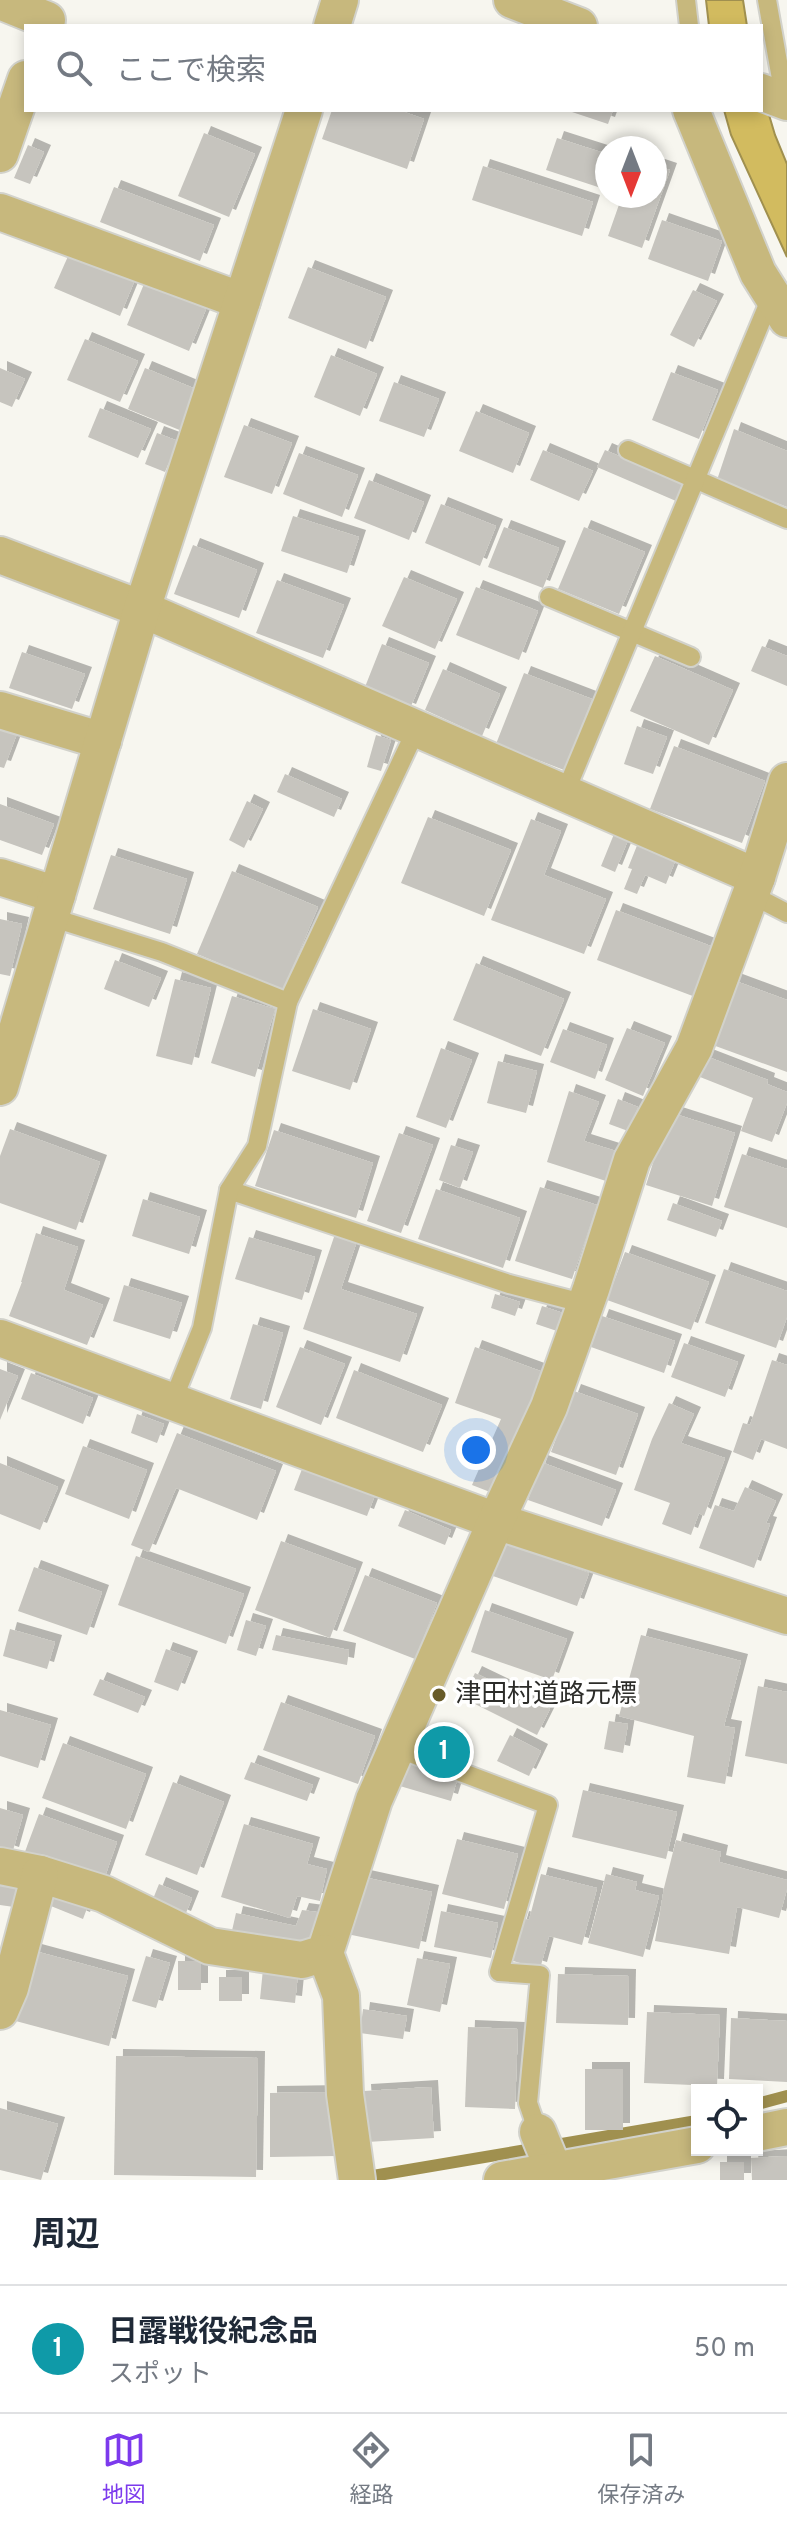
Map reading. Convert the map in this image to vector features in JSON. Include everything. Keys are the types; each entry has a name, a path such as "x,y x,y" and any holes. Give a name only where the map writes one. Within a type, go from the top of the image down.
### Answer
{"street":[{"path":"333,24 340,0"},
{"path":"512,0 574,24"},
{"path":"0,1 52,24"},
{"path":"0,154 24,85"},
{"path":"0,1087 142,609 302,112"},
{"path":"692,112 758,273 780,307"},
{"path":"0,212 242,301"},
{"path":"0,555 142,609 417,728 565,793 753,885"},
{"path":"0,710 103,741"},
{"path":"356,2172 345,2094 341,1996 325,1953 374,1800 549,1407 632,1160 694,1048 787,781"},
{"path":"0,877 54,906"},
{"path":"0,1338 496,1521 787,1616"},
{"path":"0,1866 40,1874 104,1894 210,1946 302,1960 325,1953"},
{"path":"0,2011 10,1988 40,1874"},
{"path":"763,2132 787,2127"},
{"path":"538,2132 575,2173"},
{"path":"502,2180 575,2173 691,2146"}],"lane":[{"path":"686,0 689,24"},
{"path":"767,0 778,98"},
{"path":"565,793 695,481 780,307"},
{"path":"628,450 787,519"},
{"path":"549,597 691,657"},
{"path":"173,1400 202,1328 229,1190 257,1146 288,1002 417,728"},
{"path":"753,885 787,913"},
{"path":"54,906 288,1002"},
{"path":"229,1190 509,1284 586,1304"},
{"path":"397,1748 548,1805 499,1972 540,1975 528,2103 538,2132"}],"shaded area":[{"path":"706,0 743,0 747,24 709,24"},
{"path":"763,95 787,164 787,257 731,135 725,112 763,112"}],"building":[{"path":"331,112 405,112 424,119 407,169 322,139"},
{"path":"572,112 612,112 608,124"},
{"path":"204,133 255,154 229,217 178,196"},
{"path":"557,138 595,150 595,186 546,170"},
{"path":"28,145 44,152 30,184 14,178"},
{"path":"483,166 593,202 582,236 472,200"},
{"path":"114,187 214,225 200,261 100,222"},
{"path":"618,208 656,208 642,248 608,236"},
{"path":"662,220 722,241 708,281 648,259"},
{"path":"69,254 134,282 120,316 54,288"},
{"path":"308,267 386,297 366,349 288,318"},
{"path":"144,284 206,309 189,351 127,325"},
{"path":"693,290 717,301 694,347 670,335"},
{"path":"85,339 138,361 120,402 67,380"},
{"path":"331,355 377,374 360,416 314,397"},
{"path":"0,368 25,379 12,407 0,402"},
{"path":"145,368 198,390 182,431 128,409"},
{"path":"671,372 718,390 699,439 652,420"},
{"path":"394,382 439,399 424,437 379,421"},
{"path":"100,408 151,429 138,458 88,437"},
{"path":"476,411 529,433 513,473 459,451"},
{"path":"244,425 292,443 272,494 224,477"},
{"path":"734,429 787,451 787,507 717,480"},
{"path":"157,433 178,441 165,472 145,464"},
{"path":"543,450 593,471 579,501 530,480"},
{"path":"605,450 684,484 676,501 597,467"},
{"path":"299,453 358,475 342,517 283,494"},
{"path":"369,480 424,502 409,540 354,518"},
{"path":"441,504 496,526 480,566 425,543"},
{"path":"293,516 359,537 347,573 281,551"},
{"path":"504,527 559,548 543,588 488,567"},
{"path":"584,527 645,552 619,614 558,589"},
{"path":"193,545 257,570 239,618 174,594"},
{"path":"404,577 457,599 435,649 382,626"},
{"path":"277,580 344,605 323,658 256,633"},
{"path":"476,587 538,611 519,660 456,635"},
{"path":"382,644 429,663 409,711 363,692"},
{"path":"762,646 787,656 787,686 751,671"},
{"path":"22,652 85,674 72,709 9,688"},
{"path":"655,656 733,690 709,745 630,711"},
{"path":"443,669 500,694 482,736 425,710"},
{"path":"524,673 592,699 564,770 496,744"},
{"path":"0,726 18,731 4,768 0,767"},
{"path":"637,726 667,737 653,774 624,764"},
{"path":"376,735 391,740 381,771 367,767"},
{"path":"674,746 765,781 742,843 650,809"},
{"path":"285,774 342,799 334,817 277,792"},
{"path":"247,801 263,809 244,848 229,840"},
{"path":"0,804 54,824 42,855 0,840"},
{"path":"428,817 511,850 484,916 401,883"},
{"path":"531,819 561,831 544,875 606,899 584,954 491,920"},
{"path":"614,834 628,840 615,872 601,866"},
{"path":"638,843 676,859 666,884 645,875 637,894 624,889"},
{"path":"111,855 187,879 170,934 93,909"},
{"path":"232,871 318,907 283,990 197,954"},
{"path":"616,910 716,948 698,998 597,960"},
{"path":"0,919 22,924 10,976 0,974"},
{"path":"115,960 161,978 149,1007 104,989"},
{"path":"476,963 564,999 541,1056 453,1020"},
{"path":"175,979 211,988 192,1065 156,1056"},
{"path":"733,980 787,1000 787,1072 710,1044"},
{"path":"232,996 275,1009 255,1077 211,1063"},
{"path":"313,1009 371,1029 350,1090 292,1071"},
{"path":"627,1028 665,1043 643,1096 605,1080"},
{"path":"563,1029 607,1045 595,1079 550,1062"},
{"path":"441,1048 472,1060 446,1128 416,1117"},
{"path":"703,1055 768,1080 767,1084 787,1092 787,1103 772,1142 741,1131 753,1098 695,1075"},
{"path":"498,1061 537,1071 526,1113 487,1103"},
{"path":"569,1091 599,1102 584,1141 619,1152 609,1182 547,1162"},
{"path":"618,1099 638,1107 628,1131 609,1124"},
{"path":"669,1112 735,1133 712,1206 646,1185"},
{"path":"10,1129 100,1162 76,1230 0,1203 0,1156"},
{"path":"274,1130 373,1163 356,1218 255,1186"},
{"path":"399,1133 433,1145 401,1233 367,1221"},
{"path":"451,1145 473,1152 460,1188 439,1180"},
{"path":"742,1154 787,1169 787,1228 724,1207"},
{"path":"540,1187 597,1205 572,1279 515,1261"},
{"path":"436,1189 520,1218 503,1268 418,1239"},
{"path":"143,1199 200,1217 189,1254 132,1236"},
{"path":"673,1203 722,1221 716,1237 667,1220"},
{"path":"36,1233 78,1247 64,1290 103,1305 87,1345 9,1316"},
{"path":"335,1234 357,1241 341,1289 417,1314 400,1362 303,1329"},
{"path":"249,1237 315,1257 302,1300 235,1279"},
{"path":"625,1252 709,1282 691,1330 607,1300"},
{"path":"724,1269 787,1291 787,1317 776,1348 705,1323"},
{"path":"124,1285 182,1303 170,1339 113,1321"},
{"path":"495,1294 520,1302 515,1316 491,1308"},
{"path":"542,1306 569,1315 563,1333 536,1324"},
{"path":"602,1316 675,1341 664,1373 591,1347"},
{"path":"253,1324 283,1333 261,1409 230,1399"},
{"path":"684,1343 738,1362 725,1397 671,1377"},
{"path":"300,1347 345,1364 321,1425 276,1407"},
{"path":"475,1347 543,1372 524,1427 490,1492 472,1485 501,1419 455,1403"},
{"path":"772,1360 787,1365 787,1449 761,1439 753,1460 733,1452 743,1423 750,1425"},
{"path":"0,1369 18,1376 0,1420"},
{"path":"354,1370 442,1405 423,1452 336,1418"},
{"path":"31,1373 93,1398 83,1424 21,1399"},
{"path":"574,1391 638,1414 616,1475 551,1452"},
{"path":"669,1403 694,1414 681,1443 725,1458 704,1516 699,1513 691,1535 662,1524 670,1503 634,1490"},
{"path":"137,1414 164,1424 157,1443 131,1433"},
{"path":"177,1433 276,1471 257,1520 176,1488 149,1552 131,1545"},
{"path":"83,1446 147,1470 129,1519 65,1494"},
{"path":"541,1462 616,1490 602,1526 528,1500"},
{"path":"0,1463 58,1487 40,1530 0,1514"},
{"path":"302,1469 375,1495 367,1516 294,1490"},
{"path":"745,1487 776,1501 766,1523 770,1524 754,1568 699,1548 715,1505 734,1511"},
{"path":"405,1510 451,1530 445,1545 398,1526"},
{"path":"281,1541 356,1569 330,1638 255,1610"},
{"path":"505,1543 589,1573 577,1606 493,1576"},
{"path":"136,1556 244,1594 226,1644 118,1605"},
{"path":"34,1567 102,1592 87,1635 18,1611"},
{"path":"365,1575 437,1603 415,1659 343,1631"},
{"path":"485,1610 567,1639 552,1680 471,1652"},
{"path":"246,1620 266,1626 256,1656 237,1650"},
{"path":"10,1629 55,1642 47,1669 3,1656"},
{"path":"276,1635 349,1650 347,1665 272,1650"},
{"path":"641,1635 741,1661 724,1726 735,1728 725,1784 687,1777 694,1736 619,1716"},
{"path":"166,1649 191,1658 178,1691 154,1682"},
{"path":"475,1673 550,1709 537,1735 463,1698"},
{"path":"100,1679 145,1697 138,1713 93,1695"},
{"path":"758,1686 787,1692 787,1764 745,1756"},
{"path":"281,1702 375,1736 358,1784 263,1750"},
{"path":"0,1710 51,1725 38,1768 0,1756"},
{"path":"609,1721 628,1724 623,1753 604,1749"},
{"path":"510,1735 541,1751 529,1776 497,1761"},
{"path":"63,1743 146,1774 126,1829 42,1798"},
{"path":"400,1760 458,1777 451,1801 393,1784"},
{"path":"251,1762 313,1785 307,1801 244,1779"},
{"path":"173,1782 224,1802 197,1875 145,1855"},
{"path":"583,1790 677,1812 666,1859 572,1837"},
{"path":"0,1808 23,1815 12,1854 0,1850"},
{"path":"39,1814 117,1842 102,1885 23,1857"},
{"path":"244,1824 313,1844 307,1864 327,1869 320,1901 297,1896 290,1918 221,1897"},
{"path":"457,1839 518,1854 504,1909 442,1894"},
{"path":"676,1840 721,1852 719,1862 787,1880 779,1918 737,1907 729,1954 655,1941"},
{"path":"541,1874 597,1888 582,1945 549,1936 540,1969 510,1960 522,1918 529,1920"},
{"path":"606,1874 637,1882 635,1890 659,1896 643,1957 588,1943"},
{"path":"359,1876 432,1892 419,1949 347,1934"},
{"path":"0,1879 25,1884 21,1908 0,1905"},
{"path":"159,1884 192,1898 184,1918 151,1904"},
{"path":"48,1886 89,1903 83,1919 41,1902"},
{"path":"302,1910 324,1913 312,1946 231,1935 236,1913 296,1926"},
{"path":"441,1911 498,1923 491,1958 434,1947"},
{"path":"31,1950 128,1976 109,2046 12,2020"},
{"path":"146,1956 170,1963 156,2008 132,2001"},
{"path":"417,1958 450,1964 440,2012 407,2005"},
{"path":"178,1961 201,1961 201,1990 178,1990"},
{"path":"263,1969 298,1973 295,2003 260,1999"},
{"path":"558,1974 629,1976 628,2025 556,2023"},
{"path":"219,1977 242,1977 242,2001 219,2001"},
{"path":"363,2009 407,2016 403,2039 360,2033"},
{"path":"647,2012 720,2015 717,2084 644,2083"},
{"path":"731,2018 787,2021 787,2082 729,2079"},
{"path":"468,2027 518,2029 515,2109 465,2107"},
{"path":"116,2056 258,2058 256,2177 114,2175"},
{"path":"585,2069 623,2069 623,2130 585,2130"},
{"path":"431,2087 434,2138 367,2142 364,2091"},
{"path":"336,2092 337,2156 270,2157 270,2093"},
{"path":"0,2108 58,2124 41,2180 0,2170"},
{"path":"787,2156 787,2180 752,2180 751,2158"},
{"path":"720,2162 744,2162 744,2180 720,2180"}],"waterway":[{"path":"763,2102 787,2096"},
{"path":"361,2178 691,2122"}],"place":[{"name":"津田村道路元標","path":"439,1695"},
{"name":"日露戦役紀念品","path":"444,1752"}]}
